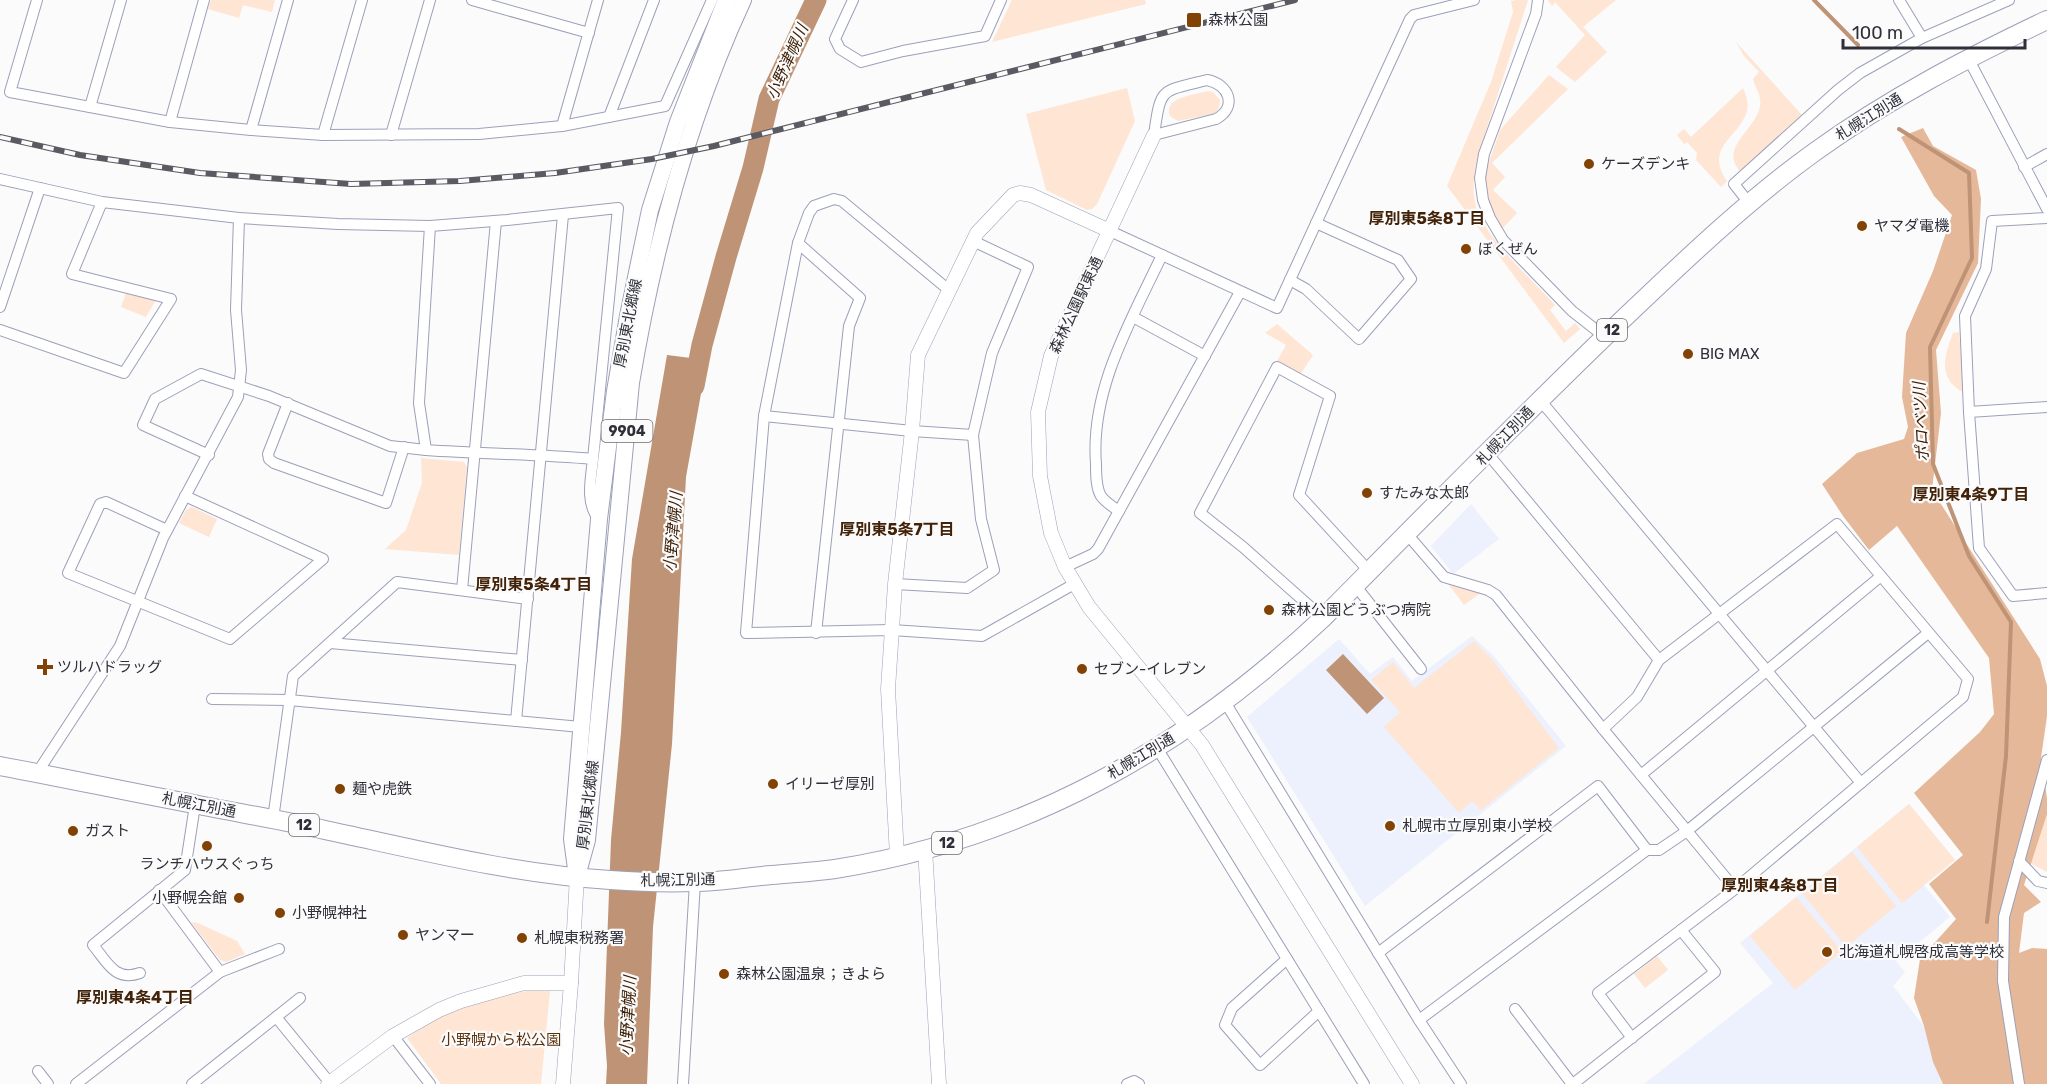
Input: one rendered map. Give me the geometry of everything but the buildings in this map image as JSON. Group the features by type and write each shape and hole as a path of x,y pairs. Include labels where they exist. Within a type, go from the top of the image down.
{"highway":[{"name":"札幌江別通","path":"0,766 273,819 499,867 609,880 688,882 831,870 925,849 982,831 1052,804 1101,780 1157,748 1225,702 1290,649 1323,618 1540,400 1711,236 1749,203 1860,120 1968,58 2047,20"}],"main road":[{"name":"厚別東北郷線","path":"577,876 572,838 600,519 615,391 650,210 678,122 726,0"},
{"name":"厚別東北郷線","path":"577,876 587,840 632,382 642,317 667,213 693,123 743,0"}],"street":[{"path":"37,0 10,92 170,122 323,135 479,134 562,126 665,106 712,0"},
{"path":"90,107 121,0"},
{"path":"170,122 204,0"},
{"path":"251,130 288,0"},
{"path":"323,135 362,0"},
{"path":"392,135 430,0"},
{"path":"472,0 589,33"},
{"path":"562,126 598,0"},
{"path":"609,117 654,0"},
{"path":"853,0 835,39 840,49 861,62 903,51 985,36 1001,0"},
{"path":"897,856 888,689 918,355 976,233 1013,195 1020,193 1031,195 1277,308 1410,19 1414,15 1474,0"},
{"path":"1538,0 1536,14 1484,154 1480,178 1483,200 1503,240 1572,311 1605,337"},
{"path":"1899,0 1922,38"},
{"path":"1749,203 1734,184 1838,90 1860,73 1922,38 2009,0"},
{"path":"1968,58 2047,209"},
{"path":"1207,80 1219,84 1224,89 1229,101 1228,110 1223,115 1216,119 1154,135 1158,105 1165,93 1207,80"},
{"name":"森林公園駅東通","path":"1154,135 1051,356 1038,412 1040,476 1052,533 1065,567 1089,607 1208,753 1412,1084"},
{"path":"2024,167 2047,154"},
{"path":"0,179 102,202 239,218 338,224 430,226 618,208 590,503 594,513 600,519"},
{"path":"0,307 40,188"},
{"path":"950,291 842,201 834,199 814,206 809,213 798,243 764,416 746,633 892,630 982,636 1076,583"},
{"path":"0,330 124,373 171,299 72,274 102,202"},
{"path":"516,721 563,215"},
{"path":"37,773 120,646 167,530 235,406 241,387 236,310 239,218"},
{"path":"2047,218 1992,221 1986,269 1965,316 1979,548 2013,596 2047,593"},
{"path":"462,590 496,221"},
{"path":"1290,280 1306,289 1359,339 1411,279 1398,260 1316,223"},
{"path":"426,450 419,403 430,226"},
{"path":"896,584 967,588 994,570 981,519 973,435 992,353 1028,267 973,241"},
{"path":"798,243 860,298 849,326 816,633"},
{"path":"1119,511 1104,500 1100,493 1095,456 1096,429 1105,383 1162,255"},
{"path":"1065,567 1096,552 1240,292"},
{"path":"1133,318 1205,356"},
{"path":"1323,618 1243,547 1200,513 1277,367 1330,396 1299,495 1369,571"},
{"path":"208,454 143,425 155,399 201,374 288,403 390,446 475,454 542,455 593,459"},
{"path":"1540,400 1861,783"},
{"path":"288,403 268,454 269,459 274,463 386,503 404,447"},
{"path":"1969,412 2047,407"},
{"path":"764,416 973,435"},
{"path":"1488,454 1659,660"},
{"path":"167,530 106,502 100,504 68,573 230,639 323,559 185,496"},
{"path":"1603,729 1636,697 1659,660 1837,524 1968,679 1963,697 1735,889 1598,993 1632,1038"},
{"path":"1407,534 1444,577 1488,590 1496,595 1735,889"},
{"path":"1641,775 1881,576"},
{"path":"273,819 293,675 397,582 528,599"},
{"path":"1355,585 1421,669"},
{"path":"1419,1020 1647,850 1659,850 1688,831 1928,633"},
{"path":"330,643 522,660"},
{"path":"212,699 289,700 581,727"},
{"path":"1225,702 1419,1020 1461,1084"},
{"path":"1157,748 1364,1084"},
{"path":"2019,1084 2003,981 2004,917 2047,760"},
{"path":"1378,953 1598,786 1647,850"},
{"path":"140,973 131,976 114,971 93,945 185,870 195,805"},
{"path":"925,849 939,1084"},
{"path":"2019,861 2038,881 2047,883"},
{"path":"563,1084 577,876"},
{"path":"686,1083 688,882"},
{"path":"159,890 220,972"},
{"path":"1515,1009 1572,1084 1715,972 1681,930"},
{"path":"76,1084 220,972 279,949"},
{"path":"1287,959 1232,1008 1225,1025 1260,1065 1319,1011"},
{"path":"276,1017 329,1083 393,1036 439,1010 524,983 571,983"},
{"path":"192,1084 300,998"},
{"path":"393,1036 424,1082"},
{"path":"38,1071 48,1084"},
{"path":"1127,1084 1134,1082 1139,1084"}],"shaded area":[{"path":"1923,128 1933,146 1976,170 1981,199 1978,263 1936,350 1941,413 1932,490 2040,659 2047,686 2047,716 2041,758 2047,814 2024,885 2041,902 2024,913 2019,953 2032,948 2047,949 2047,1084 1943,1084 1933,1062 1914,998 1920,959 1956,919 1929,884 1963,855 1914,793 1980,732 1994,714 1989,658 1897,526 1869,550 1822,484 1857,453 1904,439 1908,427 1902,397 1906,333 1933,271 1952,215 1934,196 1901,137"},
{"path":"1471,504 1499,539 1453,574 1431,546"},
{"name":"札幌市立厚別東小学校","path":"1472,636 1493,655 1566,746 1365,906 1247,717 1339,639 1370,674 1393,657 1412,681"},
{"name":"北海道札幌啓成高等学校","path":"1909,804 1955,860 1924,885 1950,917 1896,961 1905,972 1893,986 1968,1084 1644,1084 1773,983 1740,943"}],"green space":[{"path":"211,0 275,0 272,12 243,5 239,18 208,9"},
{"path":"1012,0 1145,0 1146,4 992,42"},
{"path":"1528,0 1477,159 1474,193 1479,214 1493,238 1555,305 1550,310 1566,331 1575,323 1580,329 1564,343 1447,186 1491,82 1513,12 1511,1"},
{"path":"1548,0 1616,0 1583,27 1607,52 1575,82 1556,67 1585,35 1555,2 1552,6"},
{"path":"1736,42 1803,116 1741,172 1733,155 1760,106 1753,79 1759,72 1744,56"},
{"path":"1549,75 1568,89 1492,163 1505,177 1493,190 1517,213 1502,229 1485,192 1485,175 1500,130"},
{"path":"1127,88 1135,121 1097,204 1087,210 1046,190 1026,114"},
{"path":"1743,88 1747,111 1721,151 1719,159 1721,169 1727,181 1721,187 1696,160 1697,153 1687,142 1684,144 1677,135 1684,129 1691,137"},
{"path":"1208,91 1213,92 1220,100 1219,108 1213,114 1178,121 1170,116 1169,110 1175,101"},
{"path":"127,290 157,298 146,317 121,307"},
{"path":"1277,324 1313,355 1300,375 1277,361 1286,345 1265,333"},
{"path":"1959,332 1964,393 1950,381 1945,366 1947,350 1953,333"},
{"path":"421,458 464,462 467,467 459,555 385,549 406,530 422,483"},
{"path":"192,507 217,519 209,537 179,523 186,510"},
{"path":"1449,585 1482,592 1464,605"},
{"path":"1474,641 1491,658 1559,748 1481,810 1472,801 1459,813 1384,727 1400,712 1371,680 1393,662 1414,688"},
{"path":"2047,802 2047,872 2026,861"},
{"path":"1909,804 1955,860 1902,903 1857,847"},
{"path":"1852,852 1896,906 1846,947 1802,893"},
{"path":"1796,897 1842,951 1795,990 1750,936"},
{"path":"191,922 237,941 245,954 226,962 220,960"},
{"path":"1657,956 1668,970 1645,988 1634,974"},
{"name":"小野幌から松公園","path":"527,991 550,991 541,1084 441,1084 407,1038 444,1013 483,999"}],"water":[{"path":"667,355 707,360 686,477 672,744 653,927 647,1084 606,1084 604,1024 611,840 621,732 632,559"},
{"path":"1343,654 1384,698 1367,714 1326,670"}],"waterway":[{"name":"小野津幌川","path":"694,386 702,345 753,168 769,99 816,0"},
{"name":"ポロベツ川","path":"1814,0 1858,45"},
{"name":"ポロベツ川","path":"1899,129 1969,173 1972,258 1930,347 1933,464 1969,556 2011,622 2006,756 1987,922"}],"railway":[{"path":"0,137 80,155 200,173 351,184 460,181 555,173 652,159 714,146 1295,0"}],"place":[{"name":"森林公園","path":"1194,20"},
{"name":"ケーズデンキ","path":"1589,164"},
{"name":"ヤマダ電機","path":"1862,226"},
{"name":"ぼくぜん","path":"1466,249"},
{"name":"BIG MAX","path":"1688,354"},
{"name":"すたみな太郎","path":"1367,493"},
{"name":"森林公園どうぶつ病院","path":"1269,610"},
{"name":"ツルハドラッグ","path":"45,667"},
{"name":"セブン-イレブン","path":"1082,669"},
{"name":"イリーゼ厚別","path":"773,784"},
{"name":"麺や虎鉄","path":"340,789"},
{"name":"札幌市立厚別東小学校","path":"1390,826"},
{"name":"ガスト","path":"73,831"},
{"name":"ランチハウスぐっち","path":"207,846"},
{"name":"小野幌会館","path":"239,898"},
{"name":"小野幌神社","path":"280,913"},
{"name":"ヤンマー","path":"403,935"},
{"name":"札幌東税務署","path":"522,938"},
{"name":"北海道札幌啓成高等学校","path":"1827,952"},
{"name":"森林公園温泉；きよら","path":"724,974"}],"district":[{"name":"厚別東5条8丁目","path":"1427,218"},
{"name":"厚別東4条9丁目","path":"1971,494"},
{"name":"厚別東5条7丁目","path":"897,529"},
{"name":"厚別東5条4丁目","path":"534,584"},
{"name":"厚別東4条8丁目","path":"1780,885"},
{"name":"厚別東4条4丁目","path":"135,997"}]}
